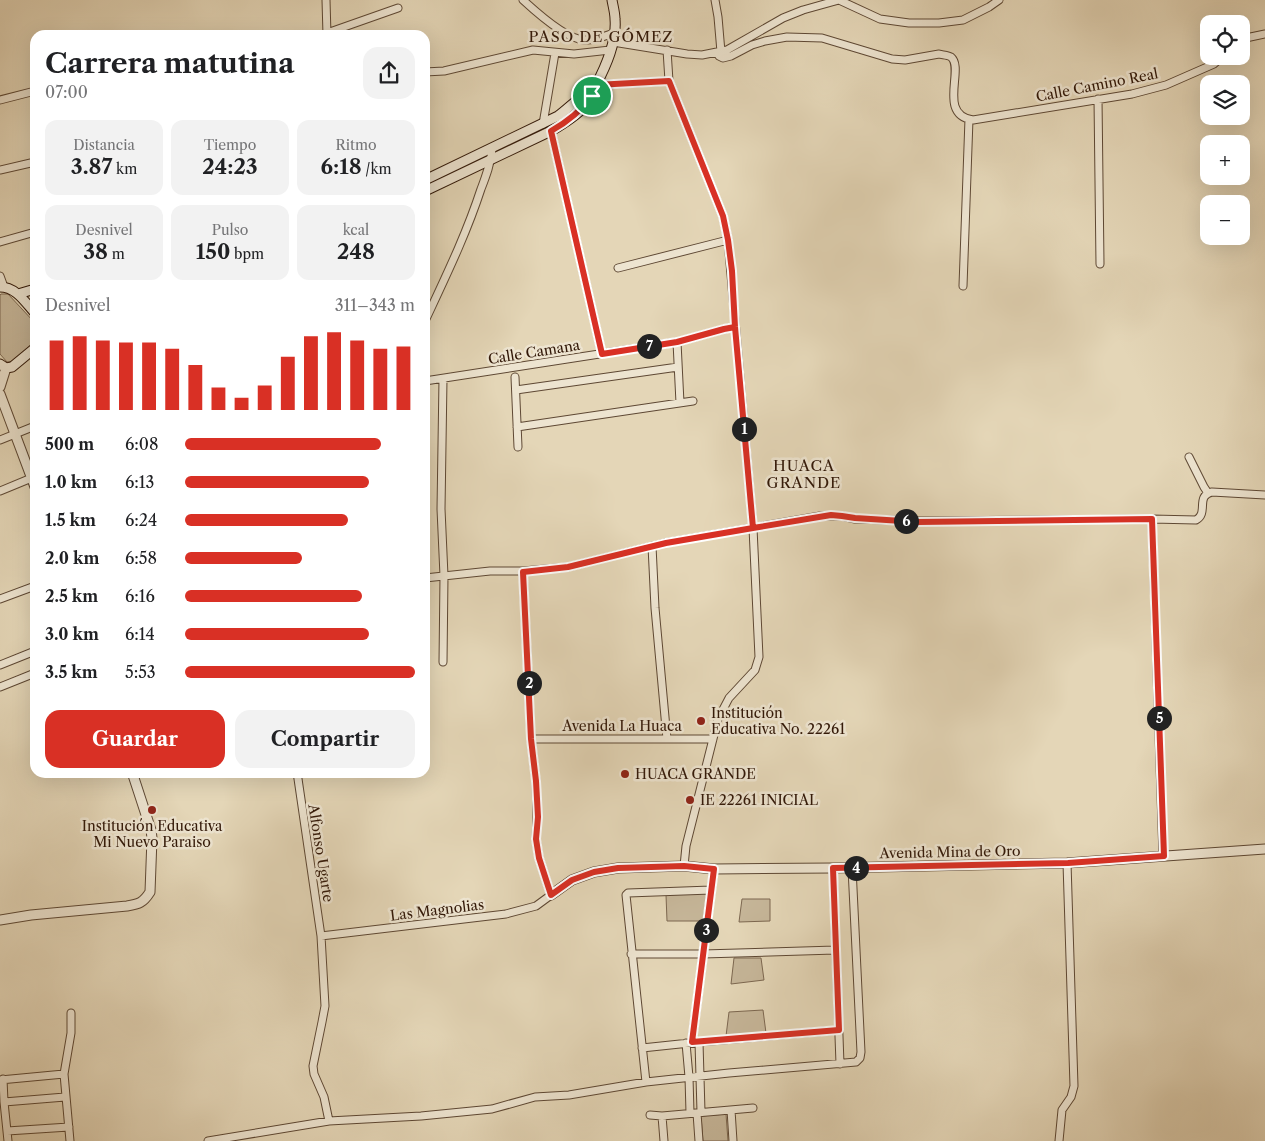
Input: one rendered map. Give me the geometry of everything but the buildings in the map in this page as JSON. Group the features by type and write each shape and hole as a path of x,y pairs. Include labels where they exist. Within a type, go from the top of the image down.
{"street":[{"path":"326,0 327,30"},
{"path":"523,0 561,31 580,40 612,42 702,55 727,50 783,18 839,0 880,19 910,24 963,20 990,7 999,0"},
{"path":"430,189 551,131 585,106 592,96 612,42 616,19 612,0"},
{"path":"715,0 718,17 719,56 723,58 765,40 787,37 822,38 905,60 939,54 950,57 954,61 955,106 959,113 969,119 963,286"},
{"path":"338,30 398,8"},
{"path":"1250,37 1265,34"},
{"path":"430,72 444,71 533,50 574,54 612,42"},
{"path":"667,50 669,81 723,216 728,240 753,528 759,657 754,670 729,698 718,719 686,846 684,866"},
{"path":"543,124 555,53"},
{"name":"Calle Camino Real","path":"969,119 974,120 1132,94 1166,85 1212,65"},
{"path":"430,178 558,116 595,87 669,81"},
{"path":"0,100 30,92"},
{"path":"1098,99 1100,264"},
{"path":"551,131 602,354"},
{"path":"430,310 476,205 491,159 492,149"},
{"path":"0,170 30,163"},
{"path":"0,242 30,233"},
{"path":"618,268 728,240"},
{"path":"0,276 2,287 12,289 30,307"},
{"path":"18,294 30,290"},
{"name":"Calle Camana","path":"430,381 677,342 735,327"},
{"path":"677,342 680,403"},
{"path":"0,386 3,366 12,368 30,352"},
{"path":"516,390 678,368"},
{"path":"515,377 518,447"},
{"path":"443,379 441,509 444,576 443,662"},
{"path":"0,394 30,471"},
{"path":"517,427 693,401"},
{"path":"0,440 30,428"},
{"path":"1190,457 1207,493"},
{"path":"0,491 30,482"},
{"path":"430,577 490,571 523,572 568,567 652,546 712,534 831,515 918,522 1193,520 1198,519 1202,515 1203,501 1207,493"},
{"path":"1207,493 1265,495"},
{"path":"1152,519 1164,856"},
{"path":"652,546 655,608 667,739"},
{"path":"523,572 531,739 538,817 536,839 539,858 551,895"},
{"path":"0,599 30,588"},
{"path":"0,665 30,653"},
{"path":"0,687 30,674"},
{"name":"Avenida La Huaca","path":"531,739 713,739"},
{"path":"0,920 127,906 138,904 145,900 150,892 152,838 134,778"},
{"name":"Alfonso Ugarte","path":"298,778 321,936 324,1006 313,1066 314,1074 324,1097 329,1121"},
{"name":"Avenida Mina de Oro","path":"551,895 572,880 594,872 618,868 684,866 714,869 852,868 1068,863 1265,849"},
{"path":"1059,1141 1062,1110 1071,1096 1074,1086 1068,863"},
{"path":"833,868 840,1064"},
{"path":"208,1141 329,1121 421,1116 492,1109 535,1097 569,1095 646,1082 856,1062 861,1055 852,868"},
{"path":"699,1141 690,1077 692,1042 714,869"},
{"path":"646,1082 626,895 628,893 711,890"},
{"name":"Las Magnolias","path":"321,936 506,914 536,906 551,895"},
{"path":"632,954 835,950"},
{"path":"70,1141 64,1074 71,1033 71,1013"},
{"path":"642,1048 839,1030"},
{"path":"692,1042 700,1076 696,1113"},
{"path":"8,1141 2,1079 64,1074"},
{"path":"4,1102 65,1097"},
{"path":"650,1116 753,1108"},
{"path":"731,1110 733,1141"},
{"path":"662,1116 664,1141"},
{"path":"7,1131 68,1127"}],"shaded area":[{"path":"8,294 30,318 30,347 14,361 7,362 0,354 0,295"},
{"path":"707,893 703,921 667,921 666,895"},
{"path":"742,899 770,899 770,921 739,922"},
{"path":"734,958 761,958 764,980 731,984"},
{"path":"763,1010 766,1033 726,1036 729,1012"},
{"path":"726,1114 728,1141 703,1141 701,1116"}],"place":[{"name":"Institución Educativa No. 22261","path":"701,721"},
{"name":"HUACA GRANDE","path":"625,774"},
{"name":"IE 22261 INICIAL","path":"690,800"},
{"name":"Institución Educativa Mi Nuevo Paraiso","path":"152,810"}],"district":[{"name":"PASO DE GÓMEZ","path":"601,36"},
{"name":"HUACA GRANDE","path":"804,474"}],"route":[{"path":"592,96 575,115 551,131 602,354 677,342 735,327 747,461 753,528 831,515 918,522 1152,519 1164,856 1068,863 833,868 839,1030 692,1042 714,869 684,866 618,868 594,872 572,880 551,895 539,858 536,839 538,817 531,739 523,572 568,567 666,543 753,528 735,327 732,271 723,216 669,81 596,85 592,96"}]}
